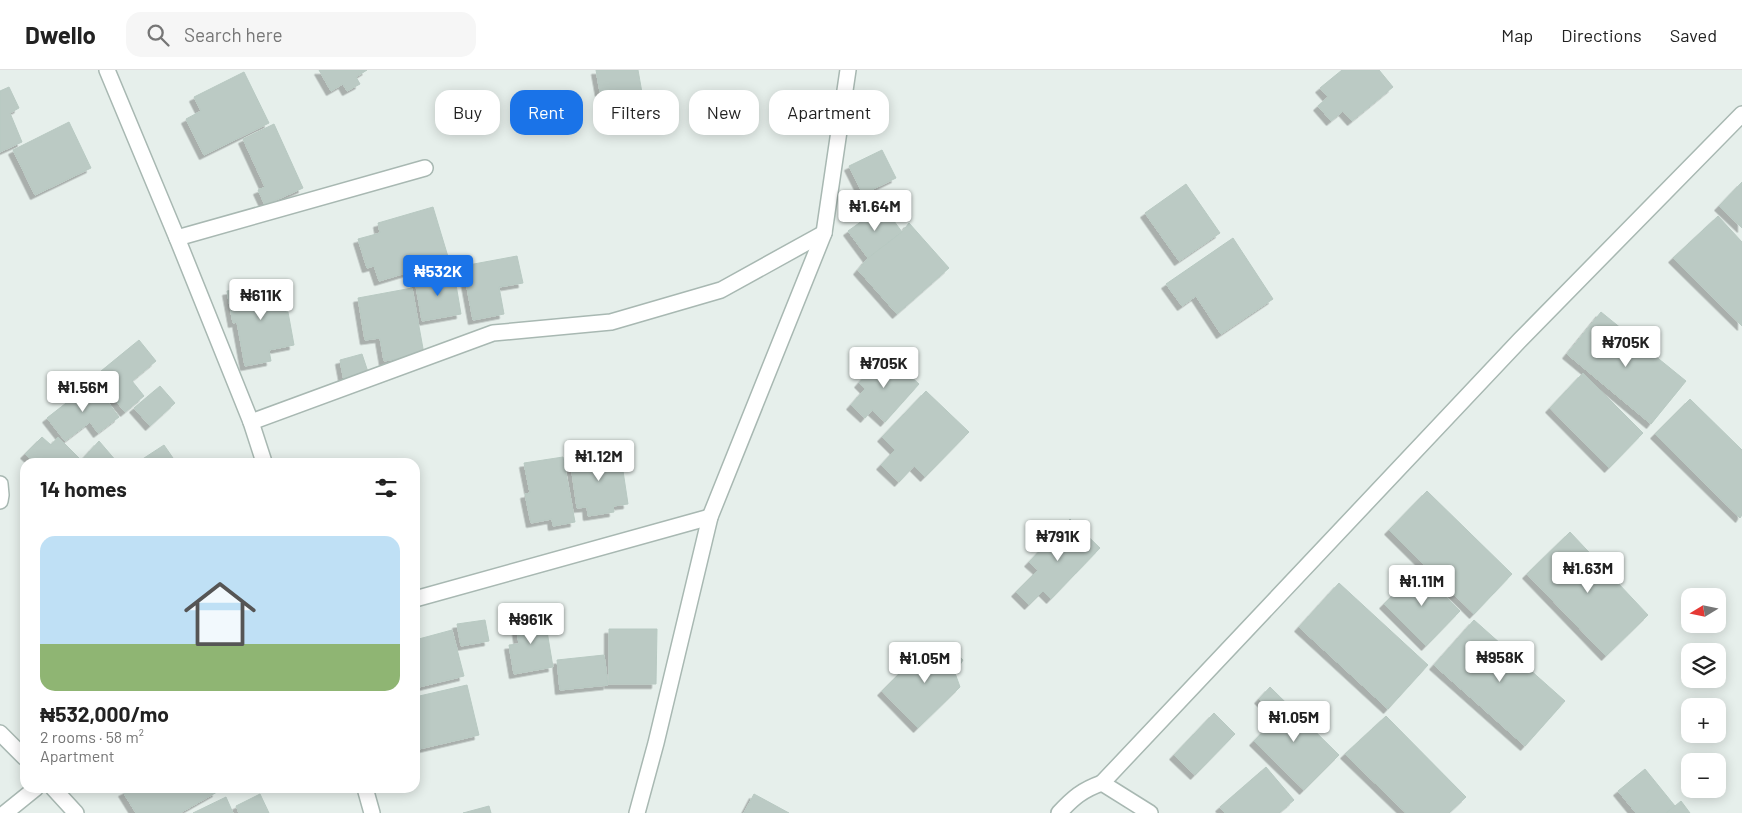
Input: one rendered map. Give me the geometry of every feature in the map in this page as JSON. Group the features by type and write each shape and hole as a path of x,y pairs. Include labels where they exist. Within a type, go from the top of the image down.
{"street":[{"path":"107,70 251,422 263,458"},
{"path":"637,813 656,744 710,517 824,233 848,70"},
{"path":"1059,813 1073,798 1087,788 1102,782 1520,340 1742,114"},
{"path":"177,238 425,168"},
{"path":"251,422 493,333 611,322 721,290 824,233"},
{"path":"0,484 0,501"},
{"path":"420,598 710,517"},
{"path":"0,733 20,753"},
{"path":"1102,782 1150,813"},
{"path":"5,813 30,793"},
{"path":"58,793 76,813"},
{"path":"366,793 372,813"}],"building":[{"path":"319,70 367,70 356,77 360,84 347,91 343,84 331,91"},
{"path":"596,70 638,70 642,90 600,90"},
{"path":"1342,70 1379,70 1393,87 1352,121 1343,111 1331,121 1318,106 1328,97 1320,88"},
{"path":"244,72 269,123 204,155 186,119 201,111 194,97"},
{"path":"9,87 19,108 10,113 22,142 0,152 0,91"},
{"path":"69,122 91,168 35,195 13,150"},
{"path":"274,124 303,188 265,205 258,190 265,187 243,139"},
{"path":"882,150 896,178 863,194 849,166"},
{"path":"1742,182 1742,228 1719,206"},
{"path":"1186,184 1220,233 1179,261 1145,213"},
{"path":"883,206 902,232 868,258 848,231"},
{"path":"433,207 449,260 379,281 374,266 367,268 358,239 380,233 378,223"},
{"path":"1718,216 1742,242 1742,326 1673,258"},
{"path":"909,223 949,268 897,314 858,270 868,258 902,232"},
{"path":"1233,238 1273,299 1221,334 1196,296 1182,306 1166,284"},
{"path":"517,256 523,283 499,287 504,314 473,320 463,266"},
{"path":"454,273 461,314 422,321 415,280"},
{"path":"280,282 294,345 269,350 271,361 245,366 237,322 233,323 227,291"},
{"path":"412,288 424,354 384,361 380,338 365,340 358,298"},
{"path":"1601,312 1686,381 1651,424 1567,354"},
{"path":"139,340 156,361 132,381 144,396 125,412 95,376"},
{"path":"885,353 919,384 885,422 872,410 865,418 851,405 865,389 859,383"},
{"path":"362,354 369,375 344,381 340,360"},
{"path":"1583,373 1643,433 1609,468 1550,408"},
{"path":"93,382 119,417 98,433 90,422 65,441 47,418"},
{"path":"160,386 175,403 150,426 134,408"},
{"path":"926,391 969,432 925,477 914,466 899,482 881,465 895,450 882,437"},
{"path":"1690,399 1742,450 1742,515 1740,518 1655,434"},
{"path":"42,437 51,445 58,437 79,458 30,458 25,454"},
{"path":"99,441 114,458 84,458"},
{"path":"164,445 173,458 144,458"},
{"path":"620,451 628,504 613,506 614,512 588,516 587,507 577,508 570,458"},
{"path":"563,457 575,522 553,526 552,519 531,523 525,494 530,493 524,463"},
{"path":"1427,491 1512,574 1474,614 1389,530"},
{"path":"1070,519 1100,548 1051,599 1043,591 1029,605 1016,592 1038,570 1029,562"},
{"path":"1570,532 1648,615 1606,656 1527,574"},
{"path":"1419,569 1460,611 1426,646 1384,604"},
{"path":"1339,583 1428,665 1388,709 1299,627"},
{"path":"544,613 553,667 514,674 509,645 519,644 515,617"},
{"path":"485,620 489,641 461,646 457,624"},
{"path":"1474,620 1565,701 1525,746 1434,665"},
{"path":"609,629 657,629 656,684 609,684"},
{"path":"452,630 464,676 420,687 420,639"},
{"path":"928,645 940,657 950,647 963,660 955,673 960,687 918,728 882,691"},
{"path":"604,655 608,685 560,690 557,660"},
{"path":"467,685 479,735 420,749 420,696"},
{"path":"1270,687 1339,755 1304,790 1254,741 1277,717 1259,699"},
{"path":"1214,713 1235,734 1195,775 1174,755"},
{"path":"1386,716 1466,797 1449,813 1406,813 1345,754"},
{"path":"1266,767 1294,800 1279,813 1225,813 1220,807"},
{"path":"1645,769 1675,806 1666,813 1636,813 1618,791"},
{"path":"124,793 215,793 180,813 136,813"},
{"path":"260,794 269,813 239,813 236,806"},
{"path":"754,794 789,813 744,813"},
{"path":"226,797 233,813 193,813"},
{"path":"1681,801 1690,813 1666,813 1675,806"},
{"path":"489,806 491,813 463,813"}]}
